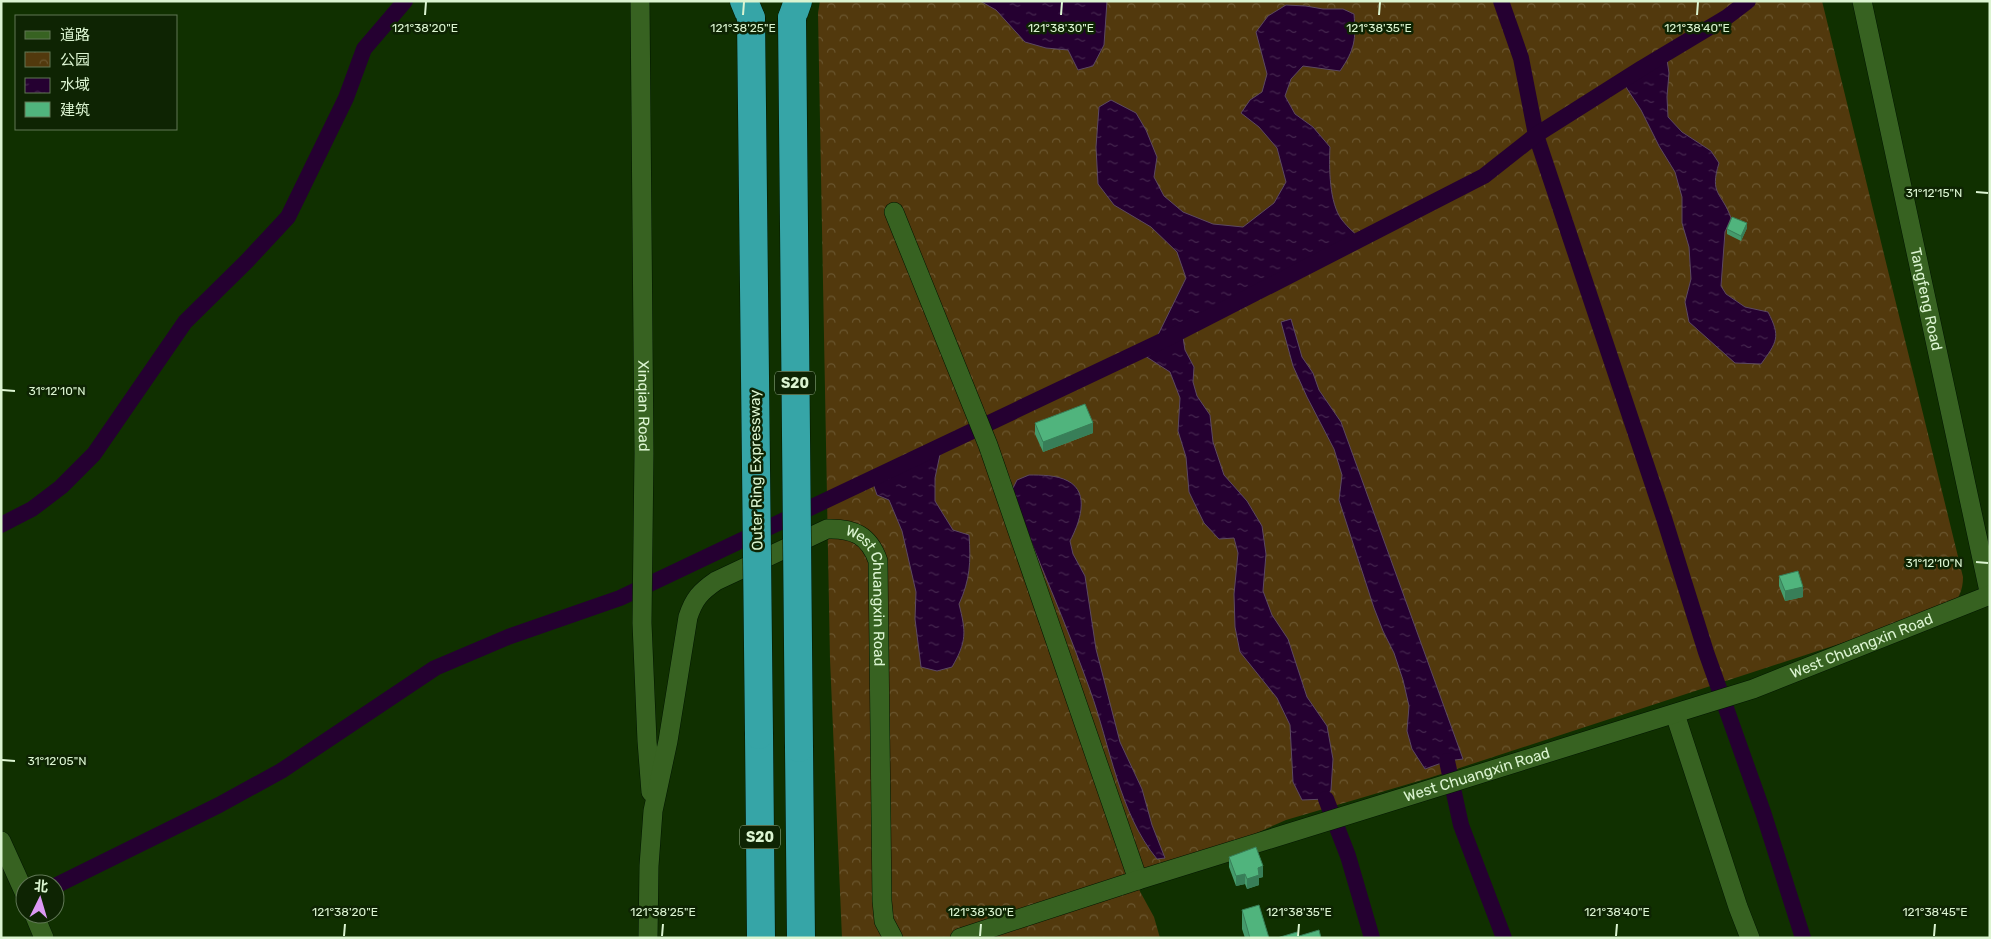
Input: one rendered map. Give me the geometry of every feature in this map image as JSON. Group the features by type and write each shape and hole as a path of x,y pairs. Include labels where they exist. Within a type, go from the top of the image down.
{"highway":[{"name":"Outer Ring Expressway","path":"749,7 760,938"},
{"name":"S20","path":"794,7 800,938"}],"street":[{"name":"Xinqian Road","path":"640,1 644,453 642,623 647,741 653,811"},
{"name":"Tangfeng Road","path":"1862,1 1990,595"},
{"path":"894,212 988,445 1138,880"},
{"name":"West Chuangxin Road","path":"648,938 649,866 653,811 668,741 688,617 694,602 704,590 716,582 827,529 841,528 865,538 874,549 878,561 882,901 884,921 893,938"},
{"name":"West Chuangxin Road","path":"960,938 1138,880 1702,706 1753,689 1990,595"},
{"path":"1675,714 1750,938"},
{"path":"1,841 16,874"},
{"path":"38,924 44,938"}],"green space":[{"path":"820,1 1822,1 1963,577 1959,596 1940,609 1897,625 1429,778 1286,820 1137,886 1154,917 1160,938 842,938 830,659 818,13"}],"water":[{"path":"980,1 1107,1 1104,45 1093,66 1078,70 1068,50 1046,48 1025,42 996,10"},
{"path":"1286,5 1343,9 1354,14 1355,31 1352,50 1340,71 1303,66 1291,79 1285,96 1295,114 1313,127 1330,147 1330,174 1334,204 1342,220 1362,240 1182,331 1185,350 1194,367 1193,382 1197,396 1210,415 1213,442 1224,475 1247,501 1262,526 1266,554 1263,591 1272,615 1288,639 1307,697 1327,726 1333,759 1331,790 1326,799 1302,800 1293,782 1290,725 1277,698 1240,652 1235,627 1234,594 1238,553 1234,538 1219,539 1204,523 1189,492 1186,457 1178,431 1180,398 1170,372 1139,352 1153,345 1186,278 1177,252 1151,227 1114,205 1098,184 1096,147 1099,107 1111,100 1136,113 1146,130 1157,157 1154,177 1164,196 1183,212 1213,224 1243,227 1274,203 1286,182 1277,148 1259,127 1241,113 1250,100 1262,92 1267,74 1256,32 1268,16"},
{"path":"1666,53 1669,73 1668,117 1682,132 1711,151 1719,163 1715,181 1716,188 1731,218 1725,232 1721,286 1726,294 1745,307 1768,312 1775,328 1774,344 1761,364 1735,363 1689,322 1685,302 1691,279 1689,247 1682,223 1682,197 1675,172 1659,146 1641,110 1622,81"},
{"path":"1291,319 1302,357 1313,373 1319,390 1341,422 1463,759 1447,761 1425,769 1412,749 1407,731 1409,706 1403,680 1394,653 1374,608 1339,500 1342,475 1334,449 1293,366 1281,322"},
{"path":"942,445 935,478 935,501 953,530 969,535 970,554 968,579 959,604 964,629 963,643 952,667 937,671 921,667 915,619 916,592 902,531 889,500 877,495 871,478"},
{"path":"1029,475 1064,479 1075,486 1079,493 1081,509 1077,526 1070,541 1073,554 1085,576 1096,649 1120,742 1142,789 1152,825 1165,858 1157,859 1144,841 1124,800 1081,665 1011,492 1017,480"}],"building":[{"path":"1732,217 1747,223 1741,236 1727,229"},
{"path":"1085,404 1093,423 1043,442 1035,423"},
{"path":"1798,571 1803,587 1785,591 1779,576"},
{"path":"1256,847 1263,866 1258,868 1259,875 1247,879 1245,874 1236,876 1229,857"},
{"path":"1259,905 1269,938 1250,938 1242,910"},
{"path":"1319,930 1321,938 1277,938 1297,932 1299,936"}],"waterway":[{"path":"1,525 32,509 61,487 94,454 185,322 247,261 288,217 346,98 364,49 405,1"},
{"path":"1501,1 1521,58 1536,135 1664,518 1706,652 1763,812 1803,938"},
{"path":"65,881 219,805 281,771 435,668 508,637 620,598 1162,341 1484,176 1536,135 1727,17 1748,1"},
{"path":"1447,761 1461,825 1504,938"},
{"path":"1326,799 1348,856 1372,938"}]}
